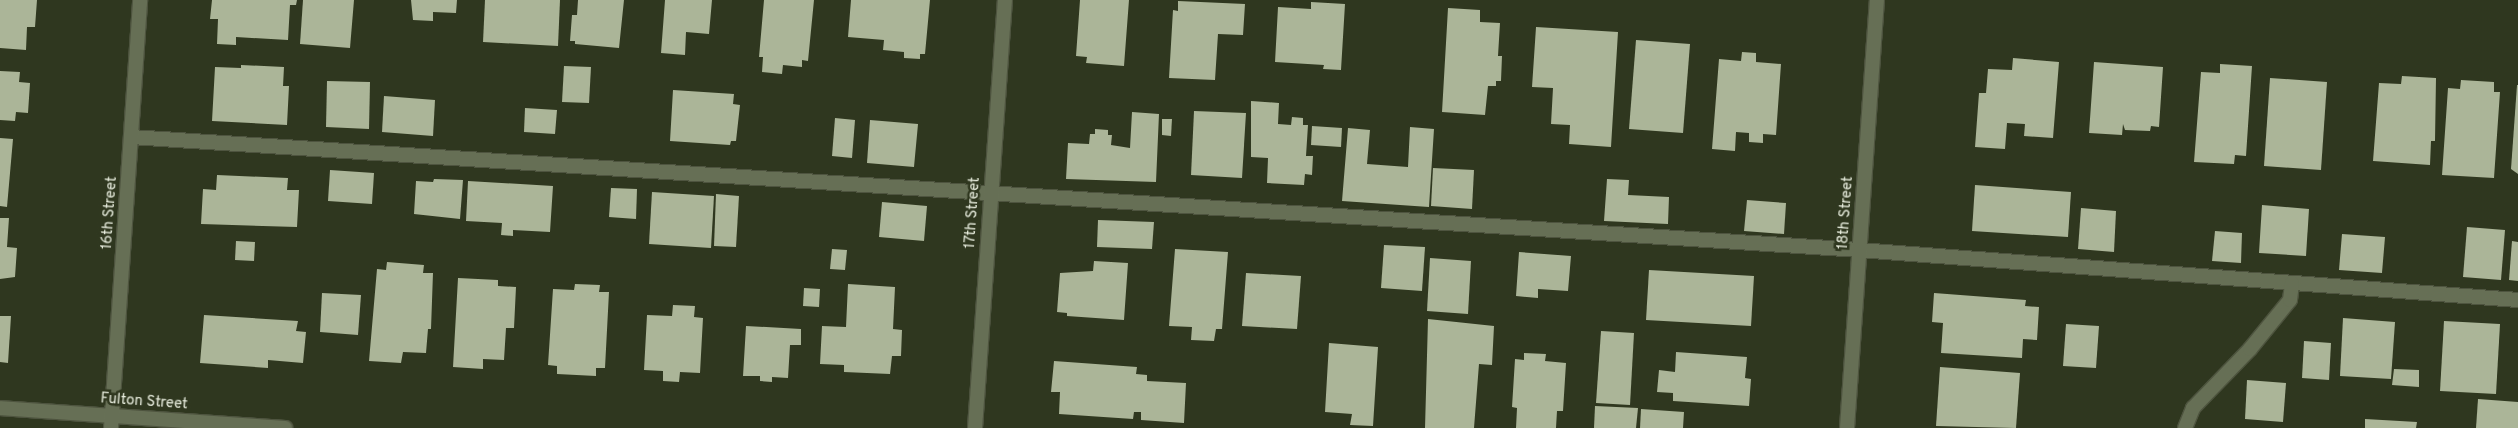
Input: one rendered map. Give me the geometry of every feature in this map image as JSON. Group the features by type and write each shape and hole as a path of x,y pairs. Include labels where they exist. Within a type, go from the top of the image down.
{"street":[{"name":"16th Street","path":"111,422 140,0"},
{"name":"17th Street","path":"975,428 1005,0"},
{"name":"18th Street","path":"1847,428 1877,0"},
{"path":"131,137 1859,250 2518,300"},
{"path":"2185,428 2193,408 2250,349 2290,300 2292,283"},
{"name":"Fulton Street","path":"0,408 111,422 285,428"}],"building":[{"path":"0,0 37,0 35,27 27,27 26,50 0,48"},
{"path":"212,0 297,0 296,5 290,5 288,40 236,37 236,45 217,44 218,19 210,19"},
{"path":"303,0 354,0 350,48 300,44"},
{"path":"411,0 457,0 456,13 433,12 433,21 413,20"},
{"path":"485,0 560,0 558,46 483,42"},
{"path":"578,0 624,0 619,48 575,44 575,41 570,41 572,15 577,15"},
{"path":"665,0 712,0 709,34 686,32 685,55 661,53"},
{"path":"764,0 814,0 808,61 802,60 802,67 783,65 782,74 762,72 763,57 759,57"},
{"path":"851,0 930,0 925,54 920,54 920,59 904,58 904,52 883,50 884,40 848,37"},
{"path":"1080,0 1129,0 1124,66 1086,63 1087,57 1076,56"},
{"path":"1178,1 1245,4 1243,35 1218,34 1215,80 1169,78 1173,10 1178,11"},
{"path":"1311,2 1345,4 1341,70 1323,69 1324,65 1275,62 1278,7 1311,9"},
{"path":"1448,8 1480,10 1480,22 1500,23 1498,56 1502,56 1501,81 1496,81 1496,86 1488,86 1485,115 1442,112"},
{"path":"1536,27 1618,32 1611,147 1569,144 1570,125 1551,124 1553,88 1532,87"},
{"path":"1636,40 1690,44 1683,133 1629,129"},
{"path":"1742,52 1756,53 1756,62 1781,64 1776,135 1763,134 1763,143 1749,142 1749,133 1736,132 1735,151 1712,149 1719,59 1741,61"},
{"path":"2013,58 2059,62 2053,138 2024,136 2025,124 2007,123 2005,149 1975,147 1979,93 1986,93 1988,69 2012,70"},
{"path":"2094,62 2163,67 2159,127 2151,126 2150,131 2125,130 2123,124 2122,135 2089,133"},
{"path":"2220,64 2252,66 2246,156 2235,155 2234,164 2194,162 2201,72 2220,73"},
{"path":"241,65 284,67 283,86 289,86 287,125 212,121 215,67 241,68"},
{"path":"564,66 591,67 589,103 562,102"},
{"path":"0,71 20,72 19,82 30,83 28,113 16,112 15,121 0,120"},
{"path":"2402,76 2436,78 2435,141 2431,141 2430,165 2373,161 2379,83 2401,84"},
{"path":"2270,78 2327,82 2321,170 2264,166"},
{"path":"2461,80 2494,82 2494,92 2500,92 2494,178 2442,175 2448,88 2460,89"},
{"path":"327,81 370,82 369,129 326,127"},
{"path":"2518,85 2518,174 2511,169"},
{"path":"673,90 734,94 733,104 740,105 736,141 731,141 730,145 670,141"},
{"path":"384,96 435,100 433,136 382,132"},
{"path":"1251,101 1279,103 1278,124 1291,125 1292,117 1303,118 1303,125 1308,125 1306,156 1313,156 1312,175 1305,174 1304,185 1267,183 1268,158 1251,157"},
{"path":"525,108 557,110 555,134 524,132"},
{"path":"1194,111 1246,113 1242,178 1191,175"},
{"path":"1132,112 1159,114 1156,182 1066,179 1068,143 1089,144 1090,134 1095,134 1095,129 1108,130 1108,135 1112,135 1111,145 1130,148"},
{"path":"835,118 855,120 852,158 832,156"},
{"path":"1162,119 1172,119 1171,136 1162,135"},
{"path":"870,120 918,124 914,167 867,163"},
{"path":"1312,126 1342,128 1341,147 1311,145"},
{"path":"1410,127 1434,129 1429,207 1342,201 1348,128 1370,130 1367,164 1408,167"},
{"path":"0,138 13,139 7,207 0,206"},
{"path":"1433,168 1474,170 1472,209 1431,206"},
{"path":"330,170 374,173 372,204 328,201"},
{"path":"217,175 288,178 287,190 299,190 297,227 201,224 203,189 216,190"},
{"path":"434,179 463,180 460,219 414,214 416,181 433,182"},
{"path":"1607,179 1629,180 1628,195 1669,197 1668,224 1604,221"},
{"path":"468,181 553,186 550,232 513,230 513,236 501,235 502,223 466,221"},
{"path":"1975,185 2071,192 2068,237 1972,231"},
{"path":"611,188 637,189 636,219 609,217"},
{"path":"652,192 714,196 711,248 649,244"},
{"path":"716,194 739,196 736,247 714,246"},
{"path":"1747,200 1786,203 1784,234 1744,231"},
{"path":"882,202 927,206 924,241 879,237"},
{"path":"2262,205 2309,209 2306,256 2259,253"},
{"path":"2081,208 2116,211 2114,252 2078,249"},
{"path":"0,218 9,218 7,247 17,248 15,277 0,279"},
{"path":"1098,220 1154,222 1152,249 1097,247"},
{"path":"2467,227 2505,230 2501,280 2463,277"},
{"path":"2215,231 2242,233 2241,263 2212,261"},
{"path":"2342,234 2385,237 2382,273 2339,270"},
{"path":"236,241 255,242 254,261 235,260"},
{"path":"2512,241 2518,242 2518,281 2509,280"},
{"path":"1384,245 1425,247 1422,291 1381,288"},
{"path":"832,249 847,250 845,270 830,269"},
{"path":"1175,249 1228,252 1222,329 1216,329 1214,341 1191,340 1192,327 1169,326"},
{"path":"1519,252 1571,256 1568,291 1538,289 1538,298 1516,296"},
{"path":"1430,258 1471,261 1468,314 1427,311"},
{"path":"1094,261 1128,263 1124,320 1067,316 1067,313 1057,312 1060,273 1093,271"},
{"path":"387,262 424,265 423,273 433,273 431,329 428,329 426,353 403,352 401,363 369,361 377,269 386,270"},
{"path":"1649,270 1754,276 1751,326 1646,320"},
{"path":"1246,273 1301,276 1297,329 1242,326"},
{"path":"458,278 498,280 498,286 516,287 514,328 506,328 504,360 483,359 483,369 453,367"},
{"path":"575,284 600,285 599,292 609,292 605,368 596,368 596,376 557,374 557,366 548,365 553,289 574,290"},
{"path":"848,284 895,287 893,329 902,330 901,356 892,356 890,374 844,372 844,365 820,364 822,326 846,327"},
{"path":"804,288 820,289 819,307 803,306"},
{"path":"322,293 361,295 358,335 320,332"},
{"path":"1934,293 2026,300 2025,306 2039,307 2037,340 2023,339 2022,358 1941,353 1943,323 1932,322"},
{"path":"673,305 695,306 694,317 703,318 700,373 680,372 679,382 663,381 663,371 644,370 647,315 672,316"},
{"path":"204,315 298,321 296,331 306,332 303,363 268,360 268,368 200,363"},
{"path":"0,316 11,316 8,363 0,362"},
{"path":"2343,318 2395,322 2391,379 2340,376"},
{"path":"1428,319 1494,326 1492,365 1479,364 1474,428 1425,428"},
{"path":"2444,321 2500,324 2496,394 2440,391"},
{"path":"2066,324 2099,326 2096,368 2063,366"},
{"path":"746,326 801,329 801,345 790,345 788,378 772,377 772,382 760,381 760,376 743,376"},
{"path":"1601,331 1634,333 1630,405 1596,403"},
{"path":"2304,341 2331,343 2329,380 2302,378"},
{"path":"1329,343 1378,347 1373,426 1350,425 1352,414 1325,412"},
{"path":"1676,352 1747,357 1745,378 1751,379 1749,406 1673,401 1673,393 1657,392 1659,370 1675,372"},
{"path":"1524,353 1546,354 1545,361 1566,363 1563,411 1557,411 1556,428 1516,428 1517,408 1512,407 1515,359 1524,360"},
{"path":"1054,361 1137,367 1136,374 1147,375 1147,381 1186,383 1184,423 1141,420 1141,412 1134,412 1133,419 1059,414 1060,392 1051,392"},
{"path":"1940,367 2020,373 2016,428 1936,426"},
{"path":"2394,369 2419,370 2419,387 2392,385"},
{"path":"2247,380 2286,383 2283,422 2245,419"},
{"path":"2478,399 2518,402 2518,428 2476,428"},
{"path":"1595,406 1638,408 1636,428 1594,428"},
{"path":"1641,409 1684,412 1683,428 1640,428"},
{"path":"2365,419 2417,422 2416,428 2365,428"}]}
